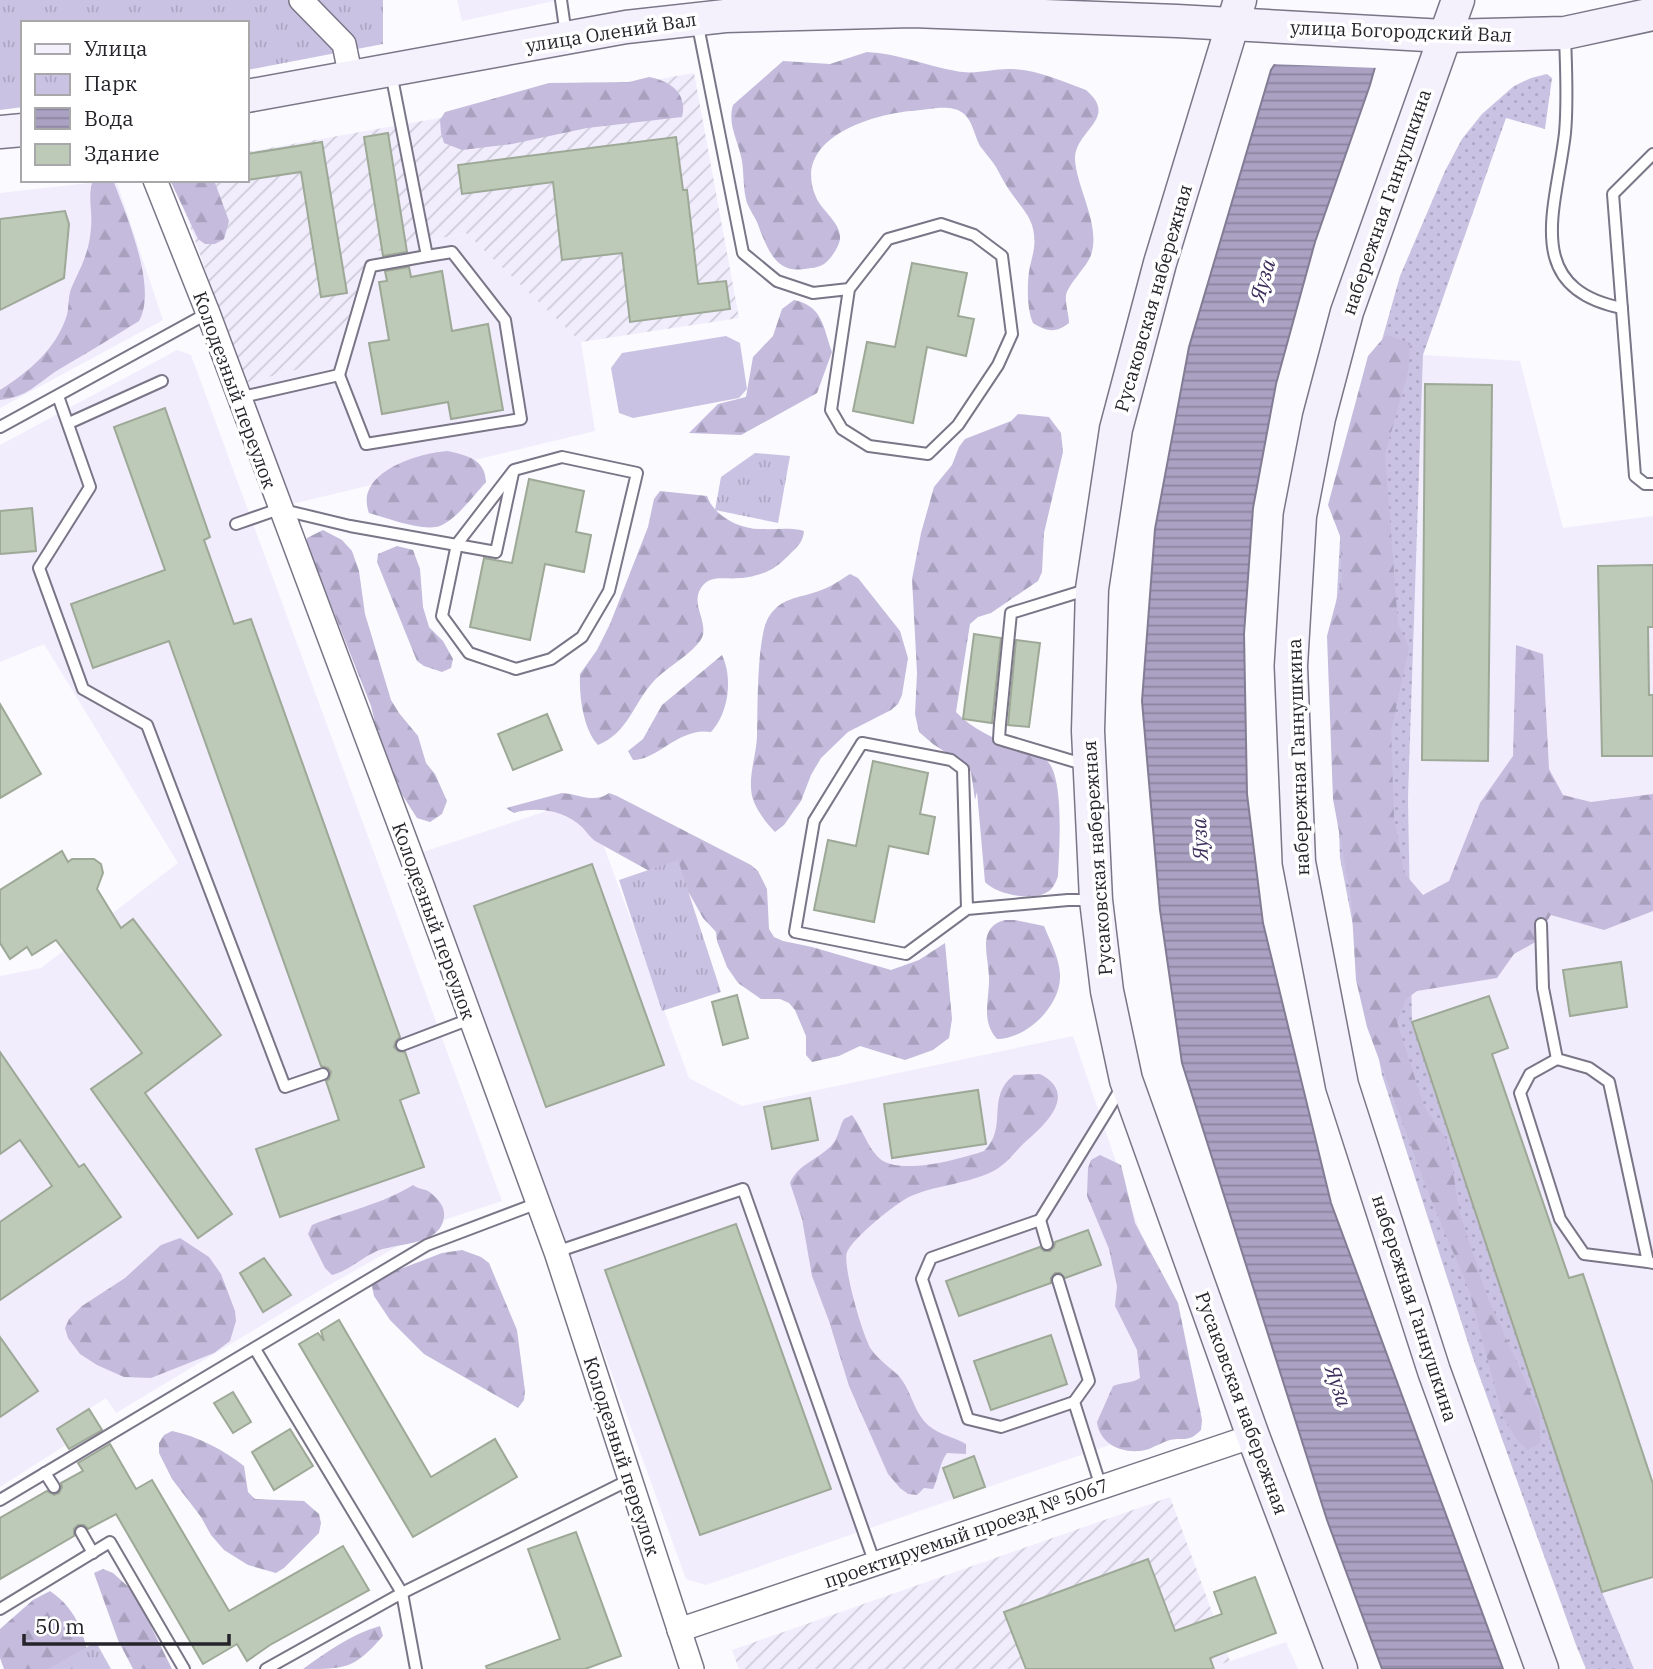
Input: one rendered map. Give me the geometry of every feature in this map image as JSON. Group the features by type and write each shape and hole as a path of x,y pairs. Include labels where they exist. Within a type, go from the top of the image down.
{"main road":[{"name":"набережная Ганнушкина","path":"1458,0 1347,313 1319,418 1300,516 1291,666 1299,862 1342,1085 1434,1371 1542,1669"},
{"name":"улица Олений Вал","path":"248,96 567,37 696,18 912,5 1059,12 1236,13"},
{"name":"улица Богородский Вал","path":"1236,13 1284,27 1444,36 1564,33 1653,15"},
{"name":"Русаковская набережная","path":"1236,13 1116,429 1092,589 1090,766 1096,900 1107,990 1126,1080 1253,1436 1341,1669"},
{"path":"0,132 21,130"}],"street":[{"path":"302,0 344,44 351,78"},
{"name":"Колодезный переулок","path":"156,182 208,313 556,1252 692,1669"},
{"name":"проектируемый проезд № 5067","path":"679,1629 1253,1436"}],"lane":[{"path":"561,0 567,37"},
{"path":"696,18 743,253 778,281 813,293 849,289 888,239 941,224 974,234 1002,256 1012,334 998,365 958,425 928,454 869,446 842,429 831,410 849,289"},
{"path":"1564,33 1565,130 1550,234 1554,259 1565,280 1579,293 1600,304 1622,308"},
{"path":"390,70 427,256"},
{"path":"1653,154 1612,194 1635,476 1645,484 1653,484"},
{"path":"452,252 505,320 521,419 366,444 339,375 371,266 427,256 452,252"},
{"path":"0,427 208,313"},
{"path":"238,398 339,375"},
{"path":"69,423 162,381"},
{"path":"58,396 90,487 39,568 83,689 147,725 285,1087 323,1074"},
{"path":"562,457 637,473 609,591 582,637 551,659 516,668 469,653 442,616 457,544 514,470 562,457"},
{"path":"236,524 279,509 350,526 496,552 514,470"},
{"path":"1090,766 999,739 1011,613 1092,589"},
{"path":"967,909 963,769 951,760 862,743 814,821 795,932 906,954 967,909 1096,900"},
{"path":"1541,924 1543,988 1557,1059"},
{"path":"402,1045 470,1019"},
{"path":"1557,1059 1589,1068 1609,1082 1651,1263 1584,1254 1560,1219 1520,1093 1530,1074 1557,1059"},
{"path":"1058,1280 1089,1381 1074,1402 1001,1427 968,1419 922,1279 931,1258 1040,1220 1126,1080"},
{"path":"556,1252 743,1189 874,1564"},
{"path":"0,1500 427,1245 538,1203"},
{"path":"1040,1220 1047,1244"},
{"path":"255,1349 402,1593 412,1668"},
{"path":"1074,1402 1101,1487"},
{"path":"45,1473 54,1487"},
{"path":"266,1669 402,1593 629,1480"},
{"path":"81,1532 93,1553"},
{"path":"0,1609 110,1542 184,1669"}],"shaded area":[{"path":"457,0 559,0 462,21"},
{"path":"694,73 739,318 581,342 466,233 368,253 342,338 296,370 245,383 175,182 248,182 248,152"},
{"path":"117,182 163,320 0,408 0,193"},
{"path":"467,233 581,342 595,431 288,505 245,383 296,370 342,338 368,253"},
{"path":"177,350 191,355 502,1201 444,1220 317,1292 116,1413 106,1398 87,1410 97,1425 0,1487 0,976 41,968 178,863 44,644 0,662 0,445"},
{"path":"1423,355 1520,361 1563,528 1653,516 1653,1669 1634,1669 1602,1592 1412,1022 1408,798"},
{"path":"586,798 689,1078 742,1106 1073,1036 1202,1413 706,1585 686,1579 423,852"},
{"path":"1170,1497 1230,1661 1208,1669 739,1669 732,1650"},
{"path":"1286,1642 1298,1669 1208,1669"}],"green space":[{"path":"0,0 383,0 383,44 248,70 248,21 21,21 21,107 0,110"},
{"path":"867,52 963,72 1009,69 1029,71 1086,90 1095,100 1097,117 1081,140 1075,160 1091,219 1093,243 1089,260 1067,292 1069,323 1051,330 1033,323 1028,291 1034,244 1031,223 980,146 969,120 963,113 952,108 911,111 874,118 838,134 824,146 814,160 811,177 816,197 839,232 840,238 834,253 822,265 794,269 785,267 773,256 747,203 742,161 731,120 733,105 783,61 830,64"},
{"path":"1547,74 1552,78 1545,129 1506,118 1423,355 1408,798 1412,1022 1602,1592 1634,1669 1586,1669 1576,1645 1473,1358 1382,1075 1340,858 1333,667 1341,521 1380,347 1400,276 1445,171 1462,139 1482,114 1514,86"},
{"path":"649,77 676,90 682,101 682,117 587,128 512,144 462,150 444,143 441,133 440,120 445,112 549,83 629,82"},
{"path":"92,182 114,182 143,271 144,307 139,321 25,393 0,400 0,390 41,358 62,327 67,315 69,295 88,245 91,222 90,192"},
{"path":"171,182 215,182 229,221 224,239 215,244 205,244 198,239"},
{"path":"794,300 804,303 816,312 824,326 832,352 817,393 741,435 689,433 718,404 746,397 753,357 773,336 782,309"},
{"path":"1386,335 1410,343 1408,372 1385,454 1398,624 1409,648 1391,731 1394,817 1404,873 1423,895 1449,881 1480,803 1513,756 1516,645 1543,654 1549,769 1563,795 1591,802 1653,794 1653,911 1604,930 1551,915 1539,940 1514,954 1497,978 1417,991 1406,999 1397,1022 1424,1106 1448,1142 1460,1214 1487,1296 1540,1414 1540,1443 1528,1450 1518,1441 1503,1417 1469,1290 1430,1197 1367,1027 1356,980 1351,897 1333,799 1327,636 1342,579 1340,536 1328,505 1368,356"},
{"path":"726,336 740,343 747,389 739,398 633,418 619,413 611,368 622,353"},
{"path":"1018,414 1049,417 1061,433 1063,452 1044,533 1042,572 1038,581 970,624 956,712 986,734 1043,758 1052,768 1060,815 1058,876 1049,891 1034,896 1016,896 985,882 977,792 975,800 971,772 919,732 915,714 917,673 912,579 934,487 952,465 965,439 1011,421"},
{"path":"448,451 479,463 486,482 449,521 436,527 420,527 369,513 367,499 379,476 405,461"},
{"path":"755,453 790,456 778,523 715,510 721,477"},
{"path":"660,491 707,496 715,510 744,527 804,531 796,548 770,570 746,577 713,579 701,588 698,605 703,635 700,641 653,682 623,726 598,745 585,721 580,674 597,650 610,624 648,527 654,499"},
{"path":"323,530 342,540 352,551 359,571 365,614 391,700 418,736 426,763 435,774 447,801 442,814 430,822 417,818 387,771 371,706 319,575 306,550 307,538"},
{"path":"397,546 413,550 420,569 423,607 429,627 443,641 453,659 451,668 442,672 417,661 377,562 378,554"},
{"path":"850,574 858,578 900,631 908,658 902,695 891,710 848,732 821,758 801,801 784,825 775,832 758,810 751,789 757,737 760,655 765,624 775,609 785,602 816,592"},
{"path":"722,655 727,674 727,695 722,715 711,732 689,734 651,755 633,760 628,751 643,739 662,705"},
{"path":"562,793 592,798 609,793 617,796 751,865 758,871 767,889 769,929 774,937 783,941 891,970 919,960 945,943 952,1019 949,1038 933,1050 905,1060 860,1046 839,1056 812,1062 806,1055 806,1036 795,1010 780,999 761,999 738,983 727,967 716,932 703,918 689,893 597,842 575,821 559,813 531,810 514,813 506,808"},
{"path":"678,860 721,992 662,1011 619,880"},
{"path":"1005,920 1044,926 1056,955 1060,974 1055,997 1040,1018 1020,1033 997,1039 987,1017 989,976 986,943 991,929"},
{"path":"1040,1074 1051,1082 1057,1091 1058,1100 1049,1119 1005,1163 977,1178 911,1196 866,1230 847,1252 854,1301 871,1349 902,1380 920,1416 928,1425 966,1444 966,1454 947,1453 933,1489 924,1488 917,1495 908,1494 888,1474 849,1386 812,1276 802,1219 790,1183 803,1166 832,1145 844,1119 852,1115 874,1153 887,1163 913,1166 984,1151 995,1132 998,1102 1005,1084 1014,1075"},
{"path":"1100,1155 1121,1165 1135,1223 1178,1303 1202,1420 1201,1430 1193,1437 1170,1440 1140,1451 1123,1450 1109,1443 1099,1430 1097,1422 1113,1386 1140,1378 1137,1350 1115,1306 1117,1286 1109,1249 1087,1196 1088,1168 1091,1160"},
{"path":"413,1185 430,1192 437,1199 444,1213 441,1227 426,1239 375,1252 332,1275 325,1268 308,1234 312,1225 377,1202"},
{"path":"180,1238 209,1257 221,1274 235,1311 236,1321 230,1341 214,1353 151,1378 124,1377 80,1354 68,1338 65,1328 69,1319 82,1306 125,1278 161,1245"},
{"path":"462,1250 489,1263 517,1330 525,1391 524,1400 518,1408 424,1354 390,1320 374,1296 372,1286 377,1278 442,1253"},
{"path":"172,1431 210,1444 244,1466 248,1492 255,1499 304,1501 319,1514 319,1533 276,1573 248,1565 224,1550 172,1479 159,1453 159,1443 164,1435"},
{"path":"103,1569 113,1573 134,1592 172,1669 133,1669 118,1640 94,1573"},
{"path":"50,1591 68,1607 79,1625 90,1669 4,1669 0,1658 0,1629 33,1600"},
{"path":"380,1626 383,1636 356,1661 340,1667 303,1669 349,1639"},
{"path":"96,1642 111,1669 48,1669"}],"water":[{"name":"Яуза","path":"1318,0 1394,0 1370,85 1315,242 1276,384 1253,508 1244,634 1247,794 1263,923 1331,1203 1503,1669 1382,1669 1327,1520 1182,1063 1160,910 1142,701 1155,529 1189,347 1271,70"}],"pier":[{"path":"1314,0 1397,0 1378,68 1271,64"}],"building":[{"path":"388,133 407,252 383,256 364,137"},
{"path":"676,137 683,190 687,190 698,284 726,281 730,309 630,322 622,253 562,260 553,182 462,194 458,165"},
{"path":"322,142 347,293 321,297 301,172 248,180 248,154"},
{"path":"65,211 69,224 64,278 0,310 0,219"},
{"path":"912,263 967,273 958,316 974,319 966,356 927,347 913,423 853,411 867,342 895,347"},
{"path":"409,267 411,277 442,271 452,331 488,324 503,410 451,419 448,402 382,414 369,343 389,340 379,282 387,281 385,271"},
{"path":"1425,384 1492,385 1488,761 1422,760"},
{"path":"165,408 210,537 204,540 234,624 251,619 400,1037 394,1047 405,1052 419,1093 400,1100 424,1167 280,1217 256,1149 339,1120 326,1081 331,1072 321,1066 169,641 93,668 71,604 165,570 114,427"},
{"path":"529,479 584,491 576,532 591,535 584,572 545,564 530,640 470,627 484,558 512,563"},
{"path":"32,508 36,551 0,554 0,511"},
{"path":"1653,565 1653,627 1648,627 1649,695 1653,695 1653,756 1602,756 1598,566"},
{"path":"974,634 1001,638 992,723 963,719"},
{"path":"1016,640 1040,643 1029,727 1008,725"},
{"path":"0,704 41,774 0,798"},
{"path":"547,714 562,750 513,770 498,734"},
{"path":"873,761 928,773 920,814 935,817 928,854 889,846 874,922 814,910 828,840 856,846"},
{"path":"62,851 68,862 72,859 94,859 101,864 103,873 97,889 121,928 133,919 221,1035 145,1093 232,1214 198,1238 91,1089 142,1053 56,940 32,955 27,947 10,959 0,943 0,890"},
{"path":"592,864 664,1065 546,1107 474,906"},
{"path":"1621,962 1627,1007 1570,1016 1563,970"},
{"path":"737,995 748,1038 723,1045 712,1002"},
{"path":"1489,996 1508,1048 1492,1054 1569,1278 1583,1274 1653,1484 1653,1577 1602,1592 1412,1022"},
{"path":"0,1052 79,1167 84,1164 121,1217 0,1300 0,1222 52,1186 20,1140 0,1154"},
{"path":"978,1090 986,1144 892,1158 884,1104"},
{"path":"810,1098 818,1140 772,1149 764,1107"},
{"path":"736,1224 831,1489 700,1535 605,1270"},
{"path":"1088,1230 1101,1265 1065,1278 1060,1273 1055,1273 1051,1283 959,1316 946,1281 1040,1247 1044,1251 1050,1251 1055,1242"},
{"path":"264,1258 291,1295 263,1312 240,1273"},
{"path":"339,1320 431,1477 495,1439 517,1477 413,1537 299,1344 318,1333 324,1341 321,1331"},
{"path":"1051,1335 1067,1384 991,1410 974,1361"},
{"path":"0,1337 38,1391 0,1417"},
{"path":"233,1392 251,1422 233,1433 214,1403"},
{"path":"89,1409 102,1430 69,1449 57,1429"},
{"path":"290,1429 313,1466 274,1490 252,1452"},
{"path":"110,1444 136,1489 152,1480 229,1611 343,1546 369,1590 270,1645 247,1661 237,1644 203,1664 116,1514 88,1529 84,1525 78,1525 74,1529 74,1536 0,1579 0,1518 47,1491 54,1495 59,1493 61,1483 83,1471 78,1463"},
{"path":"974,1456 985,1487 954,1498 943,1468"},
{"path":"576,1532 621,1656 585,1669 487,1669 486,1666 560,1639 528,1549"},
{"path":"1148,1559 1175,1631 1222,1614 1214,1592 1255,1577 1276,1633 1210,1658 1214,1669 1026,1669 1004,1612"}]}
